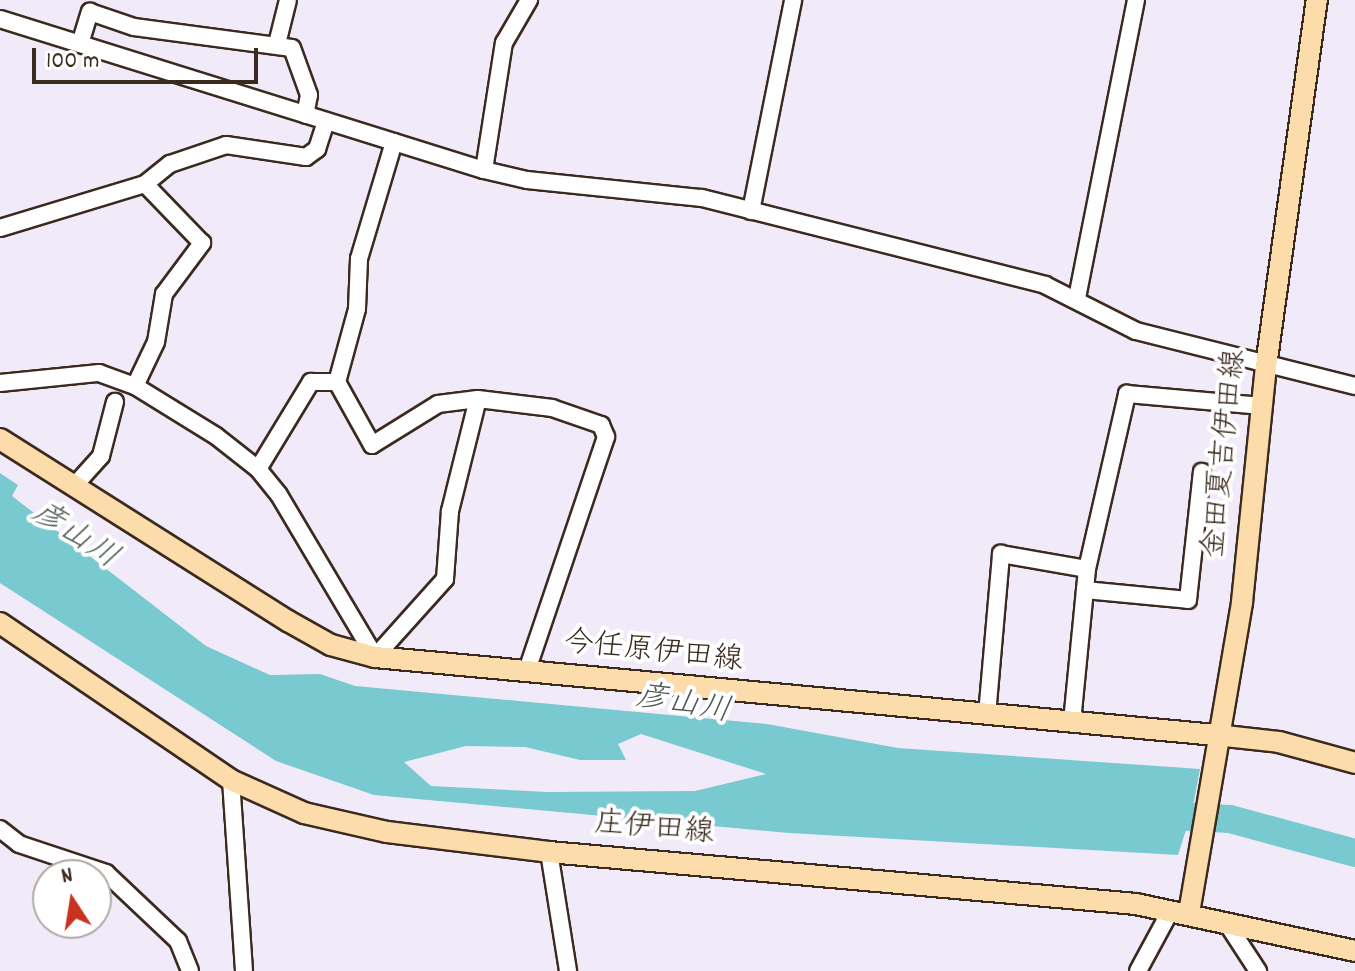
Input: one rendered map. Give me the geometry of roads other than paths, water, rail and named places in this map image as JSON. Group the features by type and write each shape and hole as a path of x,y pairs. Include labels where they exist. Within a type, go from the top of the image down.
{"main road":[{"name":"金田夏吉伊田線","path":"1184,907 1242,602 1266,366 1317,0"},
{"name":"今任原伊田線","path":"0,439 288,621 331,645 375,657 1216,735 1279,742 1355,763"},
{"name":"庄伊田線","path":"0,623 231,780 304,813 549,852 1184,907 1226,922 1355,951"}],"street":[{"path":"277,44 288,0"},
{"path":"484,170 504,43 529,0"},
{"path":"751,211 793,0"},
{"path":"1077,298 1136,0"},
{"path":"80,44 90,12 134,27 292,48 299,58 309,95 305,115"},
{"path":"0,19 484,170 527,180 702,198 1045,285 1077,298 1136,331 1355,386"},
{"path":"0,228 145,184 170,164 226,145 312,155 326,121"},
{"path":"394,142 359,259 357,309 337,382 372,445 438,404 478,399 552,408 601,425 606,437 527,671"},
{"path":"135,386 156,342 164,294 202,243 145,184"},
{"path":"0,383 73,372 99,373 135,386 216,436 258,469 294,517 375,657 445,579 450,511 478,399"},
{"path":"258,469 311,382 337,382"},
{"path":"1072,722 1087,569 1127,394 1262,406"},
{"path":"75,485 101,456 115,402"},
{"path":"1085,590 1188,600 1202,472"},
{"path":"987,715 1001,554 1087,569"},
{"path":"231,780 244,971"},
{"path":"0,829 19,844 106,873 178,941 190,971"},
{"path":"549,852 568,971"},
{"path":"1138,971 1184,907"},
{"path":"1226,922 1258,971"}],"water":[{"path":"0,473 18,485 12,496 206,646 270,675 320,674 355,686 767,724 898,748 1200,769 1192,811 1178,855 789,833 374,795 276,761 0,583","holes":["641,734 766,774 695,791 547,792 431,786 404,762 466,746 525,747 580,760 626,760 618,744"]}],"waterway":[{"name":"彦山川","path":"1153,815 1230,819 1355,853"}]}
